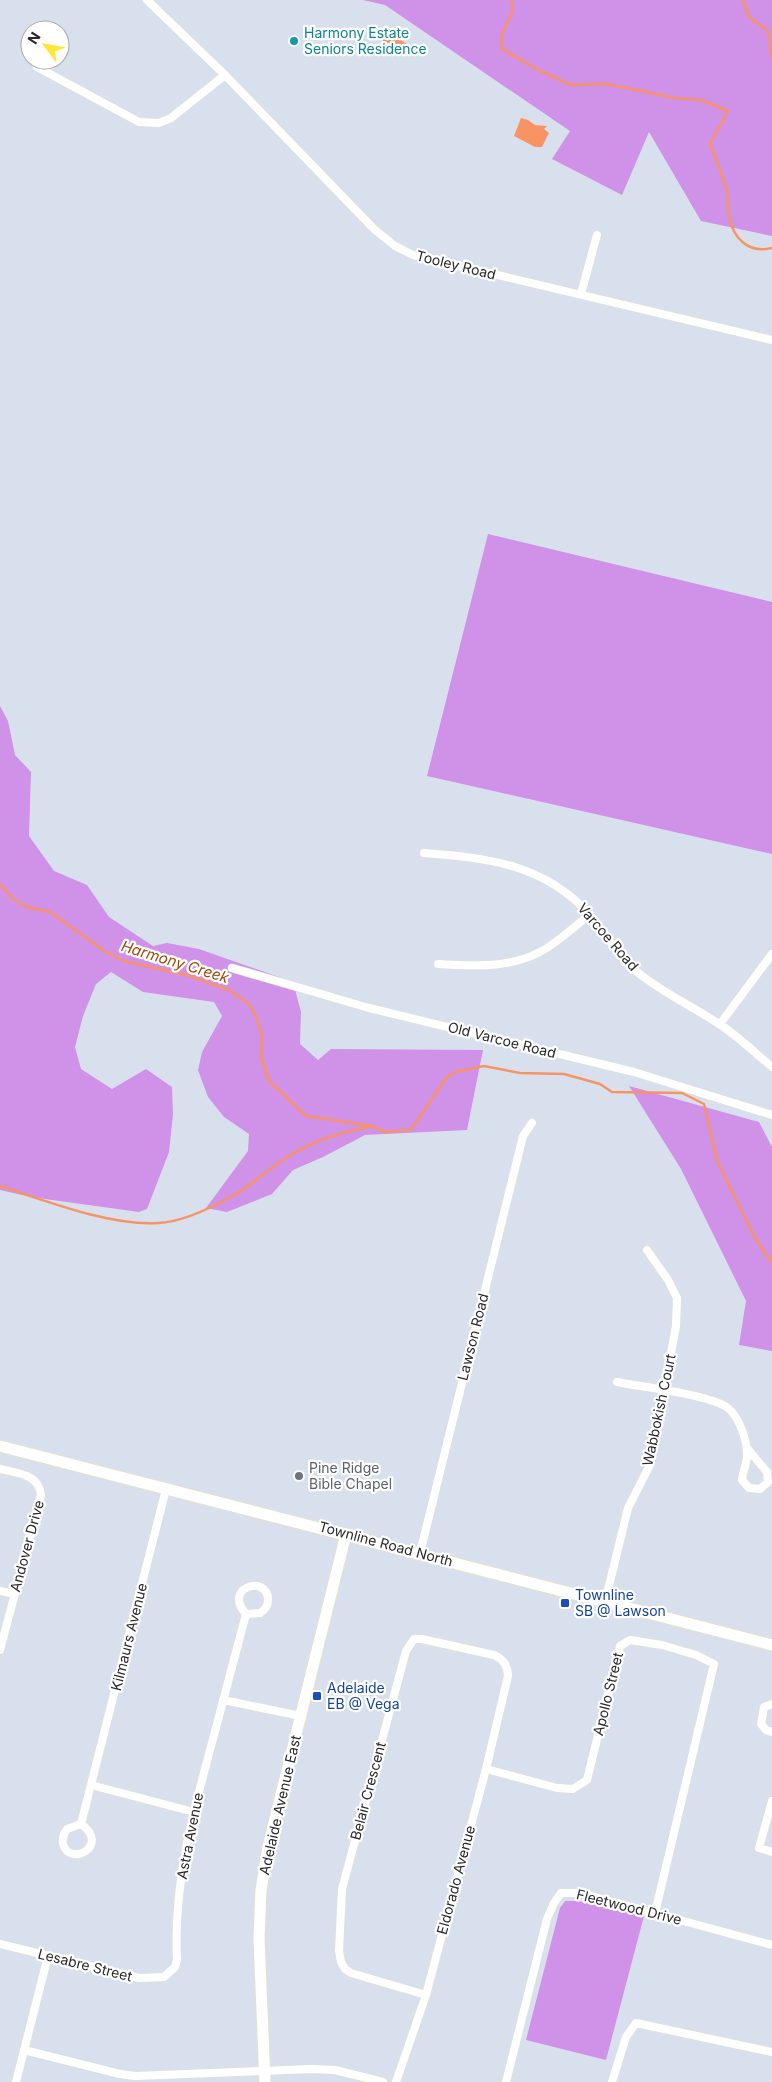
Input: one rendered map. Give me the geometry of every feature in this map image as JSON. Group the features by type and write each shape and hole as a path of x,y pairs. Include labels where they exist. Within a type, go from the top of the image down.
{"main road":[{"name":"Townline Road North","path":"0,1446 772,1645"},
{"name":"Adelaide Avenue East","path":"265,2076 259,1938 262,1890 268,1847 346,1534"}],"street":[{"name":"Tooley Road","path":"146,0 225,74 374,229 395,246 414,255 772,340"},
{"path":"43,70 139,122 159,123 171,118 225,74"},
{"path":"581,294 597,235"},
{"name":"Varcoe Road","path":"424,853 482,858 527,870 564,890 590,914 620,955 635,970 655,985 720,1024 772,1067"},
{"path":"438,964 481,966 505,964 525,959 546,949 590,914"},
{"path":"720,1024 772,954"},
{"name":"Old Varcoe Road","path":"232,968 368,1008 634,1072 772,1115"},
{"name":"Lawson Road","path":"420,1553 523,1136 532,1123"},
{"name":"Wabbokish Court","path":"605,1602 628,1508 650,1465 676,1326 677,1298 668,1280 647,1250"},
{"path":"617,1382 705,1398 728,1407 737,1418 747,1448 747,1458 742,1480 749,1488 760,1489 768,1482 767,1472 747,1448"},
{"name":"Andover Drive","path":"0,1468 29,1476 38,1484 41,1495 0,1650"},
{"name":"Kilmaurs Avenue","path":"81,1824 166,1489"},
{"path":"0,1591 15,1594"},
{"name":"Astra Avenue","path":"170,1973 175,1967 177,1960 177,1916 183,1858 246,1614"},
{"name":"Belair Crescent","path":"426,1995 351,1973 345,1969 341,1962 339,1932 342,1889 347,1867 409,1644 414,1640 422,1639 494,1655 501,1658 506,1665 508,1676"},
{"name":"Apollo Street","path":"486,1769 557,1788 573,1789 587,1780 620,1646 630,1640 662,1645 696,1655 714,1664 655,1913"},
{"name":"Eldorado Avenue","path":"396,2082 426,1995 486,1769 508,1676"},
{"path":"223,1700 301,1716"},
{"path":"772,1704 764,1707 761,1724 766,1730 772,1732"},
{"path":"91,1785 194,1812"},
{"path":"772,1801 759,1848 772,1852"},
{"name":"Fleetwood Drive","path":"506,2082 547,1920 554,1903 561,1893 580,1893 772,1945"},
{"name":"Lesabre Street","path":"0,1944 139,1978 156,1978 170,1973"},
{"path":"16,2082 48,1956"},
{"path":"612,2082 626,2037 636,2022 772,2052"},
{"path":"24,2050 134,2076 184,2079 265,2076 312,2069 335,2070 383,2082"}],"shaded area":[{"path":"363,0 772,0 772,236 701,221 649,132 622,195 552,159 570,131 385,5"},
{"path":"385,32 409,45 407,52 401,54 389,43 383,41 382,37"},
{"path":"521,118 535,125 547,126 544,129 549,133 542,147 535,147 514,136"},
{"path":"488,534 772,602 772,854 427,776"},
{"path":"0,706 8,721 15,755 31,772 29,836 54,871 87,885 109,917 153,946 167,943 199,949 293,982 301,1012 300,1044 318,1060 331,1049 483,1050 467,1130 365,1135 293,1170 272,1194 227,1212 206,1208 248,1151 249,1134 224,1117 208,1097 198,1070 202,1052 222,1016 214,1002 143,992 111,972 96,984 83,1016 75,1047 81,1069 112,1089 146,1069 172,1087 173,1114 169,1152 147,1209 139,1212 31,1197 0,1190"},
{"path":"629,1086 759,1122 772,1147 772,1351 739,1345 746,1301 681,1169"},
{"path":"565,1901 578,1901 644,1916 606,2060 526,2040 560,1908"}],"waterway":[{"path":"512,0 512,13 502,34 502,49 538,70 571,85 607,84 675,98 701,100 728,111 710,144 727,192 728,213 731,224 738,237 749,246 756,249 772,248"},
{"path":"743,0 749,17 768,31 772,58"},
{"name":"Harmony Creek","path":"0,884 13,899 27,907 50,912 106,952 124,961 190,976 229,990 248,1003 257,1019 262,1036 261,1057 269,1081 306,1116 372,1126 385,1132 408,1130 413,1127 446,1078 455,1072 484,1066 520,1073 564,1074 600,1084 612,1092 682,1093 704,1104 717,1161 755,1238 772,1263"},
{"path":"0,1186 99,1217 139,1223 167,1222 196,1214 224,1201 303,1148 321,1140 369,1127"}],"place":[{"name":"Harmony Estate Seniors Residence","path":"294,41"},
{"name":"Pine Ridge Bible Chapel","path":"299,1476"},
{"name":"Townline SB @ Lawson","path":"565,1603"},
{"name":"Adelaide EB @ Vega","path":"317,1696"}]}
